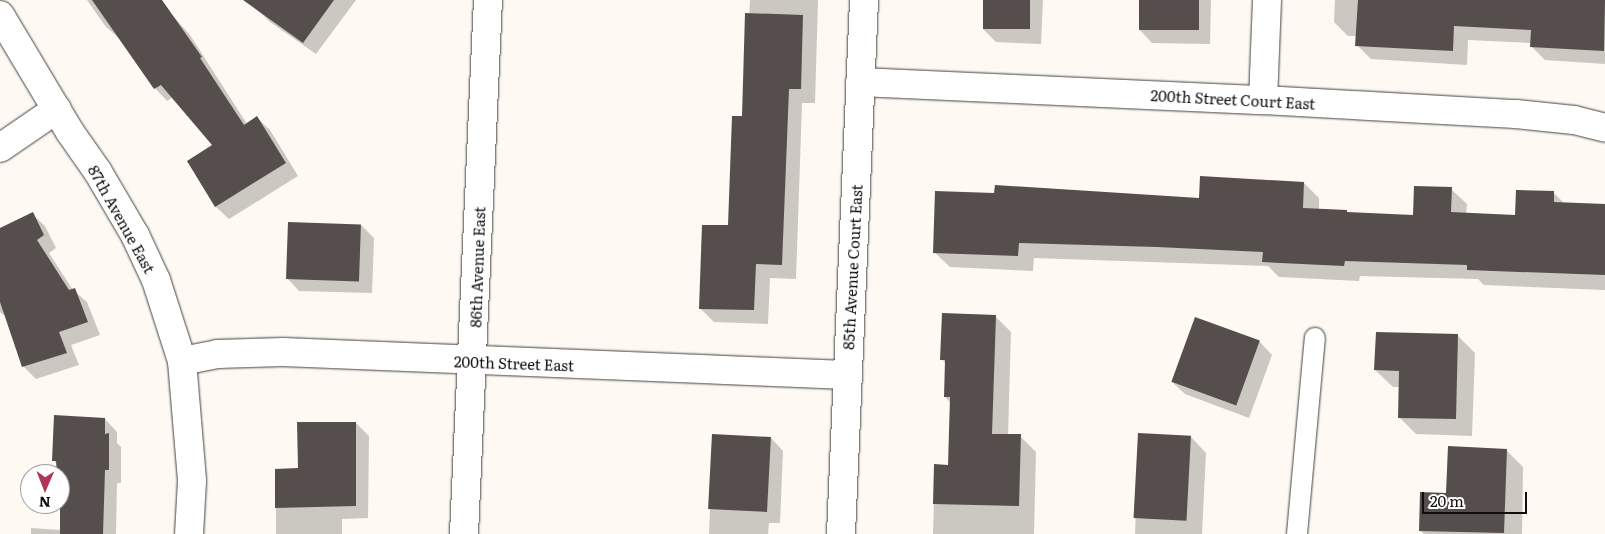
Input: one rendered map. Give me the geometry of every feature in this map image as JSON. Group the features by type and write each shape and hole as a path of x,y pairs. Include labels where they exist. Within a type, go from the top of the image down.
{"street":[{"name":"86th Avenue East","path":"464,534 488,0"},
{"name":"85th Avenue Court East","path":"841,534 864,0"},
{"path":"1263,100 1267,0"},
{"name":"87th Avenue East","path":"0,15 135,235 156,280 182,361 192,481 189,534"},
{"name":"200th Street Court East","path":"860,82 1263,100 1516,114 1574,120 1605,128"},
{"path":"0,148 57,109"},
{"name":"200th Street East","path":"182,361 217,354 283,352 473,362 847,374"}],"lane":[{"path":"1297,534 1315,338"}],"building":[{"path":"92,0 162,0 202,57 200,58 244,125 257,116 286,163 215,207 187,161 212,145 161,85 154,89"},
{"path":"243,0 334,0 303,43"},
{"path":"983,0 1030,0 1030,29 983,29"},
{"path":"1139,0 1199,0 1199,30 1139,30"},
{"path":"1358,0 1605,0 1604,51 1530,47 1531,30 1454,26 1453,51 1355,46"},
{"path":"745,13 803,15 801,89 789,89 782,265 756,264 754,310 699,309 702,225 728,225 732,116 742,116"},
{"path":"1200,176 1304,182 1303,208 1413,215 1414,186 1452,187 1451,212 1515,215 1516,190 1554,191 1554,202 1605,204 1605,275 1467,270 1467,265 1345,261 1344,266 1262,262 1263,252 1157,247 1019,243 1018,256 933,253 935,191 994,193 995,185 1199,198"},
{"path":"33,212 44,235 37,240 69,290 75,288 88,322 59,332 67,353 22,367 0,302 0,228"},
{"path":"288,222 361,225 359,282 286,279"},
{"path":"942,313 996,315 992,434 1021,434 1019,506 933,504 934,464 948,465 950,397 944,397 945,360 940,360"},
{"path":"1195,317 1260,341 1236,405 1171,382"},
{"path":"1376,332 1458,334 1456,419 1398,418 1399,371 1374,370"},
{"path":"54,415 105,418 105,434 109,433 109,470 105,470 103,534 60,534 60,514 70,514 70,464 56,464 56,461 52,461"},
{"path":"297,422 356,422 356,506 275,508 275,469 298,468"},
{"path":"1138,433 1191,436 1186,521 1134,518"},
{"path":"712,434 771,437 767,512 708,509"},
{"path":"1448,446 1507,449 1504,533 1419,531 1420,492 1446,493"}]}
